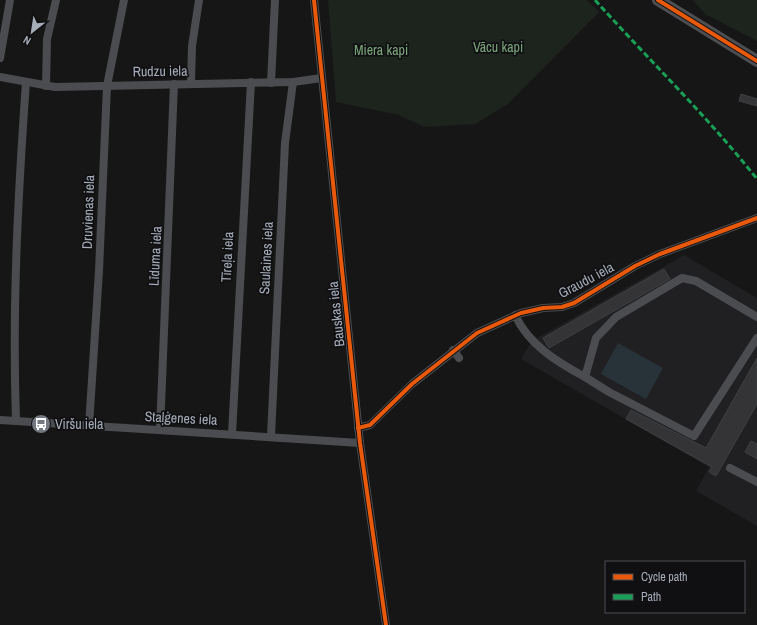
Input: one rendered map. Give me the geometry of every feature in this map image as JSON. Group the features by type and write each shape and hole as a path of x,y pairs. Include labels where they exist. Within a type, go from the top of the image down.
{"highway":[{"path":"658,0 757,61"}],"street":[{"path":"0,58 10,0"},
{"path":"46,86 47,40 56,0"},
{"name":"Druvienas iela","path":"89,426 99,271 107,86 124,0"},
{"path":"191,84 192,46 199,0"},
{"path":"271,82 275,0"},
{"name":"Bauskas iela","path":"314,0 358,428 386,625"},
{"name":"Rudzu iela","path":"0,77 55,87 293,82 322,78"},
{"path":"16,421 14,315 18,192 26,82"},
{"name":"Tīreļa iela","path":"232,434 251,82"},
{"name":"Saulaines iela","path":"271,436 285,143 293,82"},
{"name":"Līduma iela","path":"160,430 174,84"},
{"name":"Graudu iela","path":"358,428 370,425 410,382 477,333 515,315 543,308 562,307 574,303 635,266 660,254 757,218"},
{"path":"585,377 596,338 616,317 682,278 696,281 757,317"},
{"path":"515,315 519,325 542,351 609,392 694,436 757,338"},
{"path":"453,350 459,358"},
{"name":"Staļģenes iela","path":"0,420 271,436 360,444"},
{"path":"730,468 757,482"}],"shaded area":[{"path":"684,255 757,298 757,526 696,491 709,467 521,359 532,341"},
{"path":"618,343 663,368 646,399 601,374"}],"green space":[{"path":"328,0 587,0 599,12 508,104 475,124 424,127 399,115 336,102"},
{"path":"693,0 757,0 757,41 705,14"}],"building":[{"path":"741,94 757,99 757,106 739,101"},
{"path":"664,269 670,279 549,348 543,338"},
{"path":"757,358 757,404 716,476 709,472 712,467 626,419 631,410 706,448"},
{"path":"751,441 757,444 757,459 745,452"}],"marked path":[{"path":"595,0 698,110 757,179"}],"cycle path":[{"path":"314,0 360,443 386,625"},
{"path":"658,0 757,61"},
{"path":"358,428 370,425 412,384 477,333 521,313 543,308 562,307 574,303 635,266 660,254 757,218"}],"place":[{"name":"Viršu iela","path":"41,424"}],"park label":[{"name":"Vācu kapi","path":"498,47"},
{"name":"Miera kapi","path":"381,50"}]}
